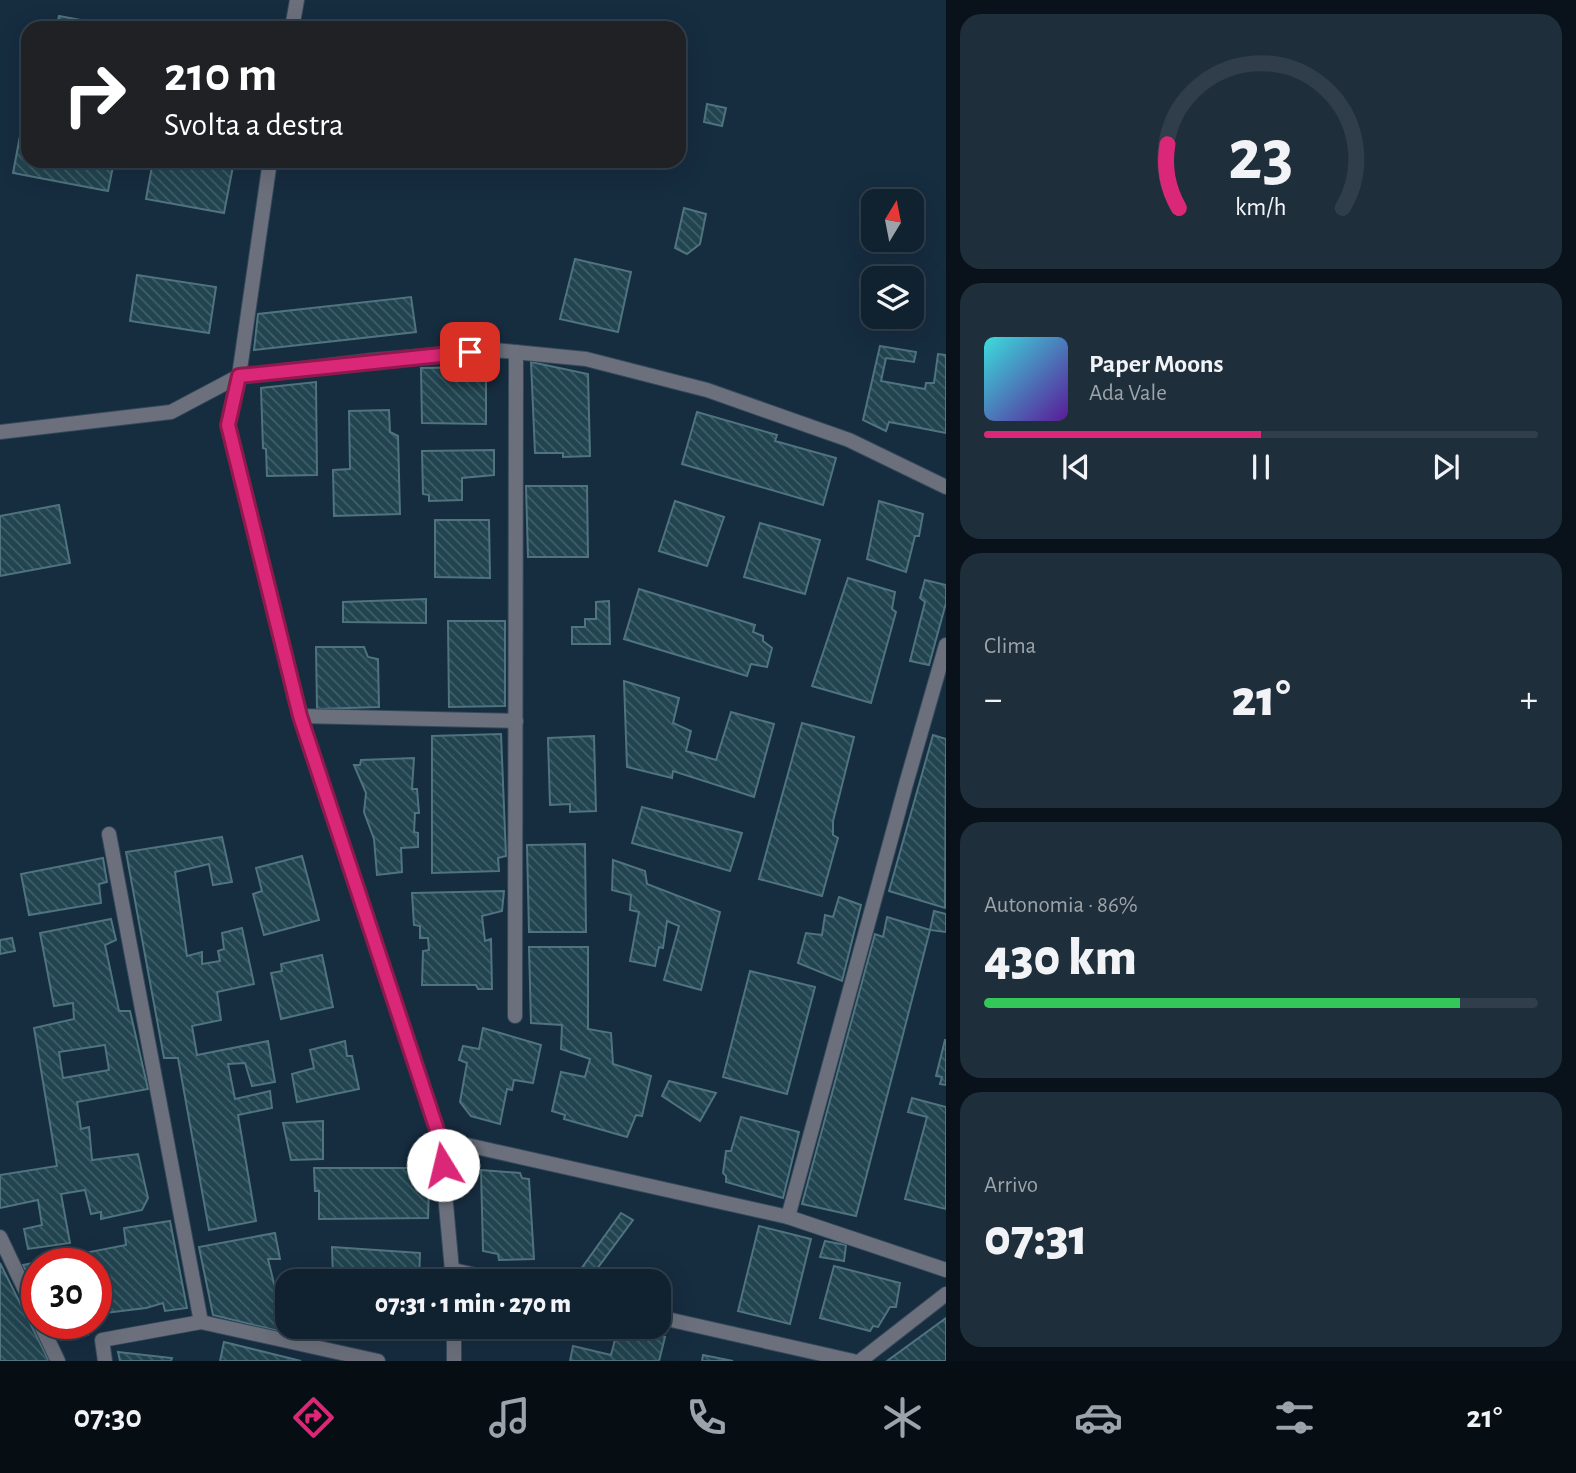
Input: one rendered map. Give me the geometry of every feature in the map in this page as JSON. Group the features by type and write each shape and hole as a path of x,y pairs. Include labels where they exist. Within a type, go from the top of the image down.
{"street":[{"path":"293,21 297,0"},
{"path":"269,168 239,376 228,425 300,716 440,1139 452,1269"},
{"path":"0,432 171,412 239,376 481,351 516,352 586,359 707,390 849,440 946,487"},
{"path":"515,1016 516,352"},
{"path":"788,1217 946,645"},
{"path":"300,716 516,721"},
{"path":"109,834 201,1322"},
{"path":"440,1139 788,1217 946,1270"},
{"path":"0,1237 21,1281"},
{"path":"860,1361 946,1294"},
{"path":"671,1320 853,1361"},
{"path":"105,1361 102,1340 201,1322 378,1361"},
{"path":"48,1339 58,1361"},
{"path":"454,1339 454,1361"}],"building":[{"path":"59,16 81,20 81,21 58,21"},
{"path":"707,104 726,108 722,126 704,122"},
{"path":"21,131 21,168 113,168 108,191 13,173"},
{"path":"152,168 233,168 224,213 146,199"},
{"path":"684,208 706,214 700,244 687,254 675,248"},
{"path":"575,259 631,272 618,332 560,319"},
{"path":"137,275 216,287 209,333 130,321"},
{"path":"411,297 416,332 254,350 258,314"},
{"path":"880,346 916,352 914,362 886,358 881,381 925,389 926,383 934,383 938,354 946,355 946,433 889,422 886,431 863,420"},
{"path":"531,362 588,374 590,456 563,457 563,453 535,453"},
{"path":"486,367 486,424 422,423 421,368"},
{"path":"316,382 317,475 267,476 261,388"},
{"path":"389,410 390,432 398,436 400,514 334,516 333,470 350,469 349,411"},
{"path":"697,412 777,435 775,441 836,458 823,505 682,464"},
{"path":"494,450 494,475 462,478 462,500 429,501 429,495 423,494 422,451"},
{"path":"526,486 587,486 588,557 528,557"},
{"path":"675,501 724,517 707,566 659,551"},
{"path":"879,501 923,514 919,536 915,536 906,572 867,559"},
{"path":"59,505 70,563 0,576 0,516"},
{"path":"435,520 489,520 490,578 435,577"},
{"path":"760,523 820,540 805,594 744,577"},
{"path":"848,578 895,592 892,609 896,612 871,703 812,686"},
{"path":"925,580 946,585 946,603 929,665 910,661 925,602 920,598"},
{"path":"639,589 755,625 753,632 763,636 763,641 772,648 767,667 751,664 747,676 624,639"},
{"path":"426,599 426,623 343,622 343,602"},
{"path":"609,601 610,644 572,644 572,627 585,627 585,619 596,619 596,602"},
{"path":"448,621 505,621 505,706 449,707"},
{"path":"316,647 364,647 368,657 378,659 379,707 317,709"},
{"path":"624,681 679,698 673,723 691,731 686,751 716,760 731,712 774,724 754,797 673,771 672,778 627,767"},
{"path":"802,723 854,737 833,821 833,835 838,838 822,896 759,879"},
{"path":"501,734 506,856 498,858 499,871 432,873 432,736"},
{"path":"933,735 946,739 945,908 889,891"},
{"path":"594,736 596,811 570,812 570,804 550,805 548,738"},
{"path":"414,758 412,789 417,789 419,813 415,813 414,832 418,833 418,847 401,848 402,872 377,875 374,839 364,812 366,793 354,765 360,765 361,760"},
{"path":"642,807 742,833 730,871 632,843"},
{"path":"222,837 232,882 213,885 209,864 175,872 187,956 202,952 202,964 220,961 218,951 224,949 222,933 242,928 254,984 217,992 221,1020 192,1026 197,1055 268,1041 275,1082 252,1086 245,1063 228,1064 235,1099 270,1091 272,1108 238,1115 256,1221 209,1230 178,1058 164,1058 126,852"},
{"path":"585,844 586,932 529,932 527,845"},
{"path":"302,856 319,920 264,935 253,894 262,891 256,868"},
{"path":"103,858 107,882 99,884 101,903 29,915 21,874"},
{"path":"613,860 645,871 647,884 720,912 701,990 664,980 679,926 667,921 663,948 659,947 655,966 630,961 639,912 630,910 631,895 612,890"},
{"path":"504,891 502,911 482,916 485,941 491,939 492,989 478,989 476,985 422,985 423,951 429,950 428,938 420,938 420,926 414,925 412,893"},
{"path":"839,897 861,905 842,981 798,963 806,933 822,935 825,915 833,917"},
{"path":"934,911 946,914 946,932 930,930"},
{"path":"887,917 930,930 856,1216 802,1204 875,934 883,937"},
{"path":"111,919 116,940 105,945 119,1011 130,1011 148,1089 77,1102 81,1129 89,1127 92,1160 138,1154 148,1198 142,1210 101,1219 101,1212 91,1214 85,1190 61,1194 70,1243 28,1248 24,1229 42,1225 38,1200 0,1208 0,1175 57,1166 34,1028 74,1019 73,1003 54,1006 40,933","holes":["105,1045 109,1070 63,1078 59,1052"]},
{"path":"12,938 15,951 0,954 0,940"},
{"path":"529,947 588,947 588,1029 611,1033 613,1064 651,1076 642,1116 636,1115 627,1137 564,1119 565,1115 552,1111 561,1072 585,1077 590,1059 561,1049 562,1025 531,1023"},
{"path":"322,955 333,1007 281,1019 271,973 282,971 281,964"},
{"path":"750,971 815,987 787,1094 723,1077"},
{"path":"483,1028 541,1045 533,1083 514,1080 512,1090 507,1089 500,1124 471,1116 460,1102 467,1063 459,1060 463,1046 479,1049"},
{"path":"945,1040 946,1085 940,1084 942,1077 936,1076"},
{"path":"345,1041 347,1056 352,1056 359,1089 297,1102 292,1074 314,1068 310,1050"},
{"path":"669,1081 716,1093 700,1121 662,1096"},
{"path":"912,1098 946,1107 946,1209 905,1199 927,1117 908,1112"},
{"path":"741,1117 799,1132 783,1198 726,1182 723,1173 726,1151 731,1151"},
{"path":"323,1121 323,1159 291,1160 283,1123"},
{"path":"314,1168 432,1168 434,1187 429,1187 428,1218 319,1219 319,1191 315,1191"},
{"path":"481,1170 520,1173 522,1178 529,1179 534,1259 499,1260 498,1254 483,1251"},
{"path":"621,1213 633,1220 597,1269 581,1269"},
{"path":"170,1221 187,1308 165,1311 163,1303 112,1312 111,1248 126,1245 124,1228"},
{"path":"759,1226 811,1239 790,1324 738,1311"},
{"path":"275,1233 280,1259 268,1259 275,1288 275,1330 213,1315 199,1247"},
{"path":"825,1241 846,1245 844,1261 820,1257"},
{"path":"332,1247 420,1253 419,1269 333,1269"},
{"path":"0,1263 21,1305 21,1339 38,1339 49,1361 0,1361"},
{"path":"834,1266 900,1283 896,1307 890,1307 878,1327 873,1326 870,1331 820,1318"},
{"path":"946,1318 946,1361 887,1361"},
{"path":"615,1339 664,1339 659,1361 570,1361 573,1346 611,1355"},
{"path":"224,1342 301,1361 220,1361"},
{"path":"118,1352 172,1358 171,1361 120,1361"},
{"path":"703,1355 733,1361 702,1361"}],"route":[{"path":"443,1165 440,1139 300,716 228,425 239,376 470,352"}]}
